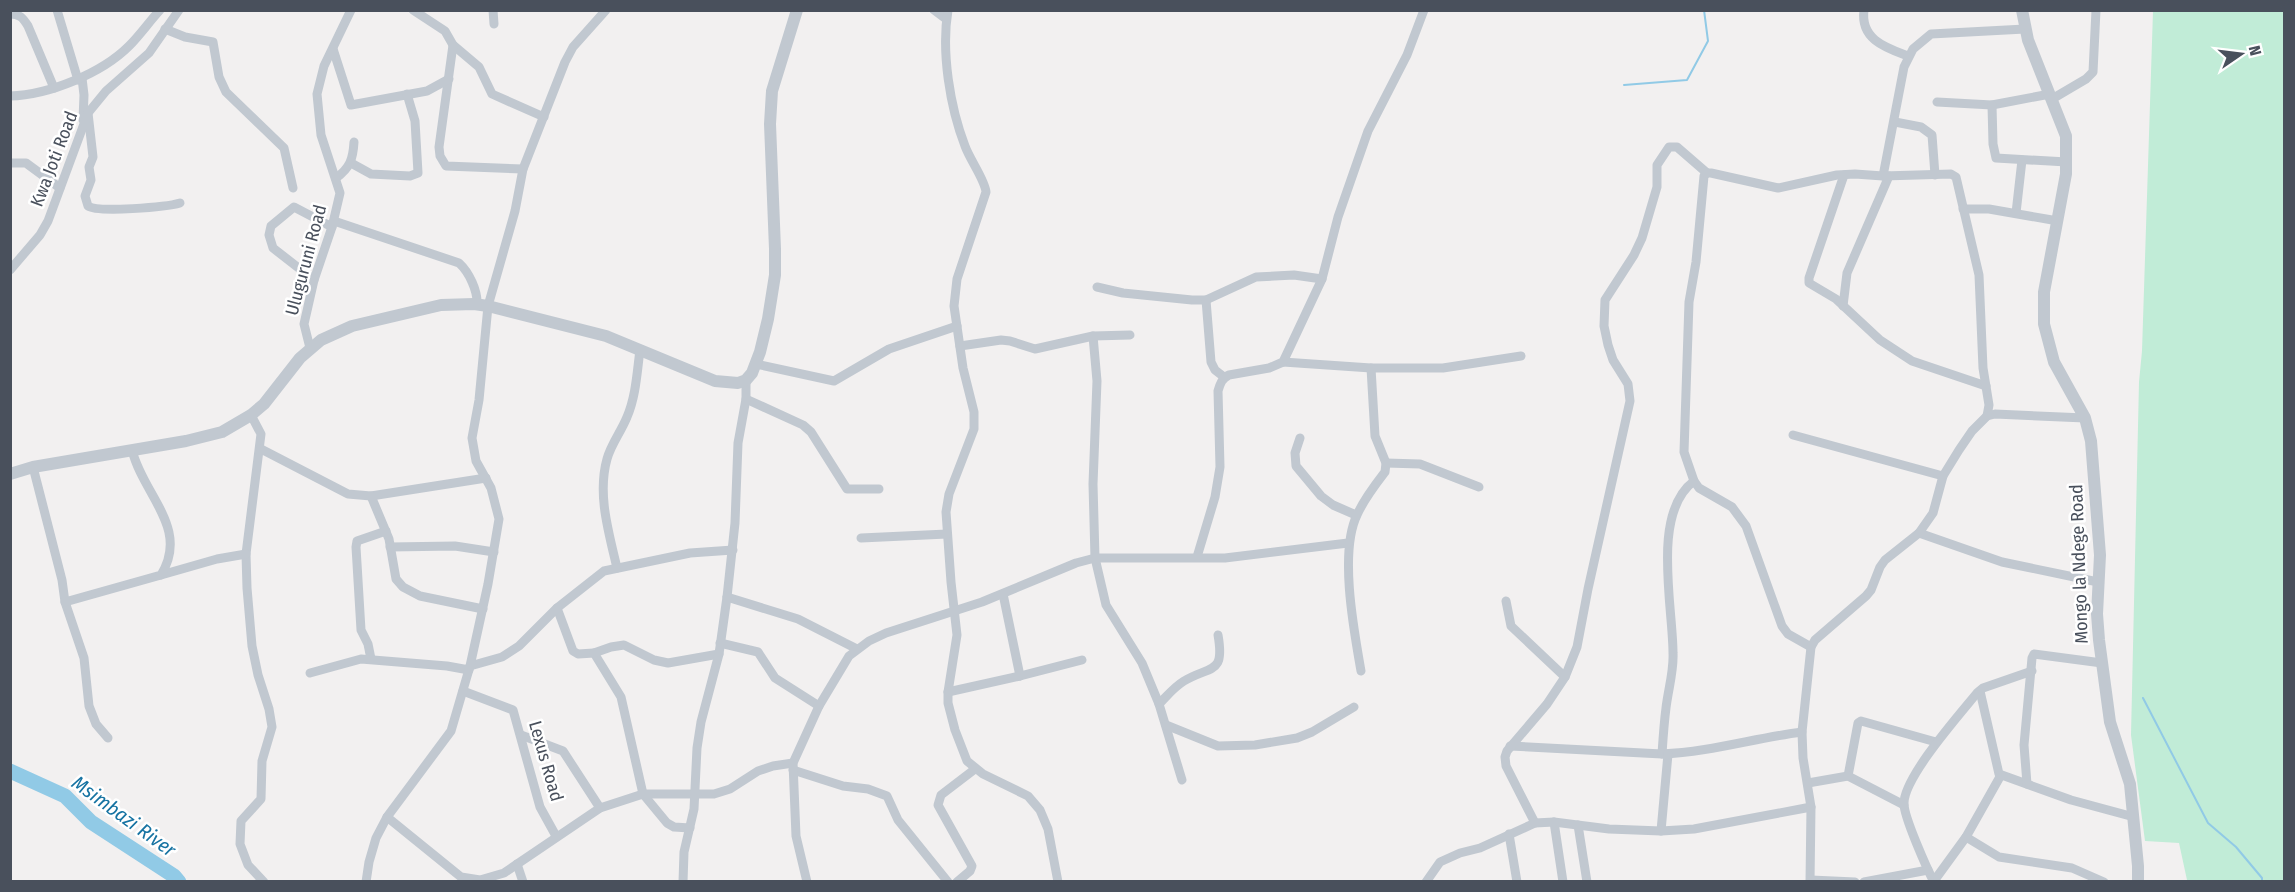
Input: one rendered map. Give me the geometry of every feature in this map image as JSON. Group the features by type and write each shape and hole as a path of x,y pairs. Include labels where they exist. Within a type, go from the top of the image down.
{"street":[{"path":"68,10 57,11 84,94 93,157 89,169 91,180 85,196 88,206 99,210 162,207 180,203"},
{"name":"Kwa Joti Road","path":"10,270 40,235 48,221 86,118 106,91 149,53 179,10"},
{"name":"Uluguruni Road","path":"310,348 304,324 314,280 333,224 340,193 321,135 317,94 324,66 351,10"},
{"path":"413,10 448,34 453,45 479,67 492,94 544,117"},
{"path":"493,10 494,24"},
{"path":"366,882 376,838 387,817 451,731 463,691 483,609 499,519 491,488 476,461 472,438 479,400 482,305 515,211 523,170 565,62 573,47 606,10"},
{"path":"683,882 684,852 690,828 697,748 701,722 719,654 733,550 738,443 746,399 746,380 756,364 768,319 774,275 770,124 772,91 797,10"},
{"path":"934,10 947,15 946,45 953,108 966,147 986,187 957,279 954,306 975,418 974,429 949,494 946,512 957,635 948,692 950,713 967,761 975,769 1028,796 1035,802 1048,829 1058,882"},
{"path":"1864,10 1864,21 1873,40 1878,45 1908,56"},
{"name":"Mongo la Ndege Road","path":"2022,10 2025,29 2066,136 2067,162 2044,292 2044,324 2054,362 2085,418 2091,441 2100,555 2097,614 2102,663 2110,722 2130,784 2138,882"},
{"path":"1937,102 1992,105 2051,96 2086,79 2093,70 2096,10"},
{"path":"1283,362 1322,279 1335,227 1368,131 1407,55 1422,11"},
{"path":"10,96 54,88 80,79 128,47 157,12"},
{"path":"10,14 23,18 54,88"},
{"path":"165,29 185,37 213,42 219,76 226,92 284,148 293,188"},
{"path":"1842,306 1847,273 1886,176 1904,67 1908,56 1931,34 2025,29"},
{"path":"453,45 439,147 442,161 446,166 523,170"},
{"path":"333,49 351,105 428,91 449,80"},
{"path":"351,164 366,172 378,174 410,176 418,173 418,140 407,94"},
{"path":"1992,105 1993,144 1996,158 2067,162"},
{"path":"1895,122 1921,127 1932,135 1935,175"},
{"path":"336,178 351,164 354,142"},
{"path":"1535,823 1506,766 1505,757 1510,746 1547,704 1565,677 1577,647 1630,401 1628,384 1608,345 1604,326 1605,300 1634,255 1642,238 1657,188 1656,165 1669,147 1677,147 1707,173 1778,188 1844,175 1951,174 1956,177 1979,275 1983,368 1989,405 1987,416"},
{"path":"2016,213 2022,159"},
{"path":"10,163 26,162 60,188"},
{"path":"1707,173 1704,176 1696,262 1689,302 1684,452 1694,481 1699,488 1732,507 1740,515 1782,626 1788,634 1810,647"},
{"path":"1844,175 1809,278 1812,286 1828,294 1880,340 1912,361 1986,386"},
{"path":"314,280 273,248 269,230 294,207 333,224 459,263 465,269 482,305"},
{"path":"1963,209 1989,209 2058,221"},
{"path":"1097,287 1123,293 1206,300 1256,277 1294,275 1322,279"},
{"path":"1206,300 1211,362 1215,370 1224,377 1269,368 1283,362 1371,368 1443,368 1521,356"},
{"path":"10,474 33,467 204,438 222,432 252,415 264,404 310,348 338,332 363,323 426,307 456,303 482,305 606,336 715,381 728,384 746,380"},
{"path":"756,364 834,381 890,349 957,326"},
{"path":"960,346 1001,340 1035,349 1093,336 1130,335"},
{"path":"1093,336 1096,381 1093,484 1095,558 1106,605 1142,663 1159,704 1182,780"},
{"path":"617,568 604,514 605,469 610,450 627,418 632,402 640,350"},
{"path":"1361,671 1354,635 1348,543 1356,516 1385,472 1386,463 1376,436 1371,368"},
{"path":"1197,557 1215,497 1220,467 1218,392 1224,377"},
{"path":"746,399 798,423 811,432 846,489 879,489"},
{"path":"1855,882 1810,881 1811,807 1803,758 1802,732 1810,647 1871,590 1880,567 1885,561 1919,533 1933,513 1943,476 1972,430 1987,416 1995,414 2085,418"},
{"path":"252,415 261,434 261,449 246,554 252,646 272,727 262,761 261,799 241,821 240,844 248,865 264,882"},
{"path":"1793,435 1943,476"},
{"path":"1300,438 1294,453 1296,466 1321,496 1333,505 1356,516"},
{"path":"261,449 348,494 371,496 486,478"},
{"path":"132,450 136,467 168,522 171,552 168,564 161,575"},
{"path":"1386,463 1420,464 1479,487"},
{"path":"33,467 57,560 65,602 84,658 92,714 96,724 108,738"},
{"path":"1661,831 1665,711 1673,662 1667,557 1671,520 1678,498 1682,491 1694,481"},
{"path":"371,496 386,531 396,579 403,587 420,596 483,609"},
{"path":"371,659 368,644 361,630 356,547 357,541 386,531"},
{"path":"1919,533 2002,562 2098,582"},
{"path":"861,538 947,534"},
{"path":"807,882 796,836 793,767 819,706 839,671 856,649 886,633 1003,594 1076,563 1095,558 1225,558 1348,543"},
{"path":"390,547 454,546 494,552"},
{"path":"310,673 371,659 410,665 469,668 502,657 519,646 556,608 604,571 690,553 733,550"},
{"path":"65,602 217,559 246,554"},
{"path":"1003,594 1020,676"},
{"path":"727,597 798,619 856,649"},
{"path":"1506,601 1511,626 1565,677"},
{"path":"556,608 573,651 578,654 594,653 624,645 654,660 668,663 719,654"},
{"path":"1159,704 1181,683 1216,665 1220,654 1218,635"},
{"path":"720,643 758,652 775,678 819,706"},
{"path":"594,653 621,697 643,794 667,823 674,827 690,828"},
{"path":"2027,784 2024,745 2034,654 2102,663"},
{"path":"948,692 1082,660"},
{"path":"2001,775 1966,837 1934,881 1904,805 1906,790 1936,742 1980,691 2032,671"},
{"name":"Lexus Road","path":"463,691 513,710 540,807 556,836"},
{"path":"1980,691 1996,767 2001,775 2071,800 2134,817"},
{"path":"1166,725 1218,746 1255,745 1297,738 1312,732 1354,707"},
{"path":"1848,776 1858,723 1861,721 1936,742"},
{"path":"1510,746 1665,754 1706,751 1760,738 1802,732"},
{"path":"521,735 563,751 600,808"},
{"path":"387,817 460,877 472,880 492,878 517,864 600,808 643,794 694,795 722,792 766,768 793,767 843,786 868,789 887,796 898,820 948,882"},
{"path":"964,880 970,871 970,861 938,805 938,800 940,795 975,769"},
{"path":"1808,783 1848,776 1904,805"},
{"path":"1426,882 1440,862 1460,853 1480,848 1535,823 1554,822 1609,829 1661,831 1694,829 1811,807"},
{"path":"1554,822 1563,882"},
{"path":"1578,825 1587,882"},
{"path":"1509,834 1517,882"},
{"path":"1966,837 1999,857 2072,868 2104,882"},
{"path":"517,864 523,882"},
{"path":"1864,882 1928,870"},
{"path":"450,882 460,877"}],"green space":[{"path":"2153,11 2284,11 2284,881 2187,880 2179,843 2145,841 2131,735 2139,382 2142,351"}],"waterway":[{"path":"1624,85 1687,80 1708,41 1704,10"},
{"path":"2143,698 2208,823 2236,847 2262,878 2262,882"},
{"name":"Msimbazi River","path":"10,771 65,796 91,822 174,876 179,882"}]}
